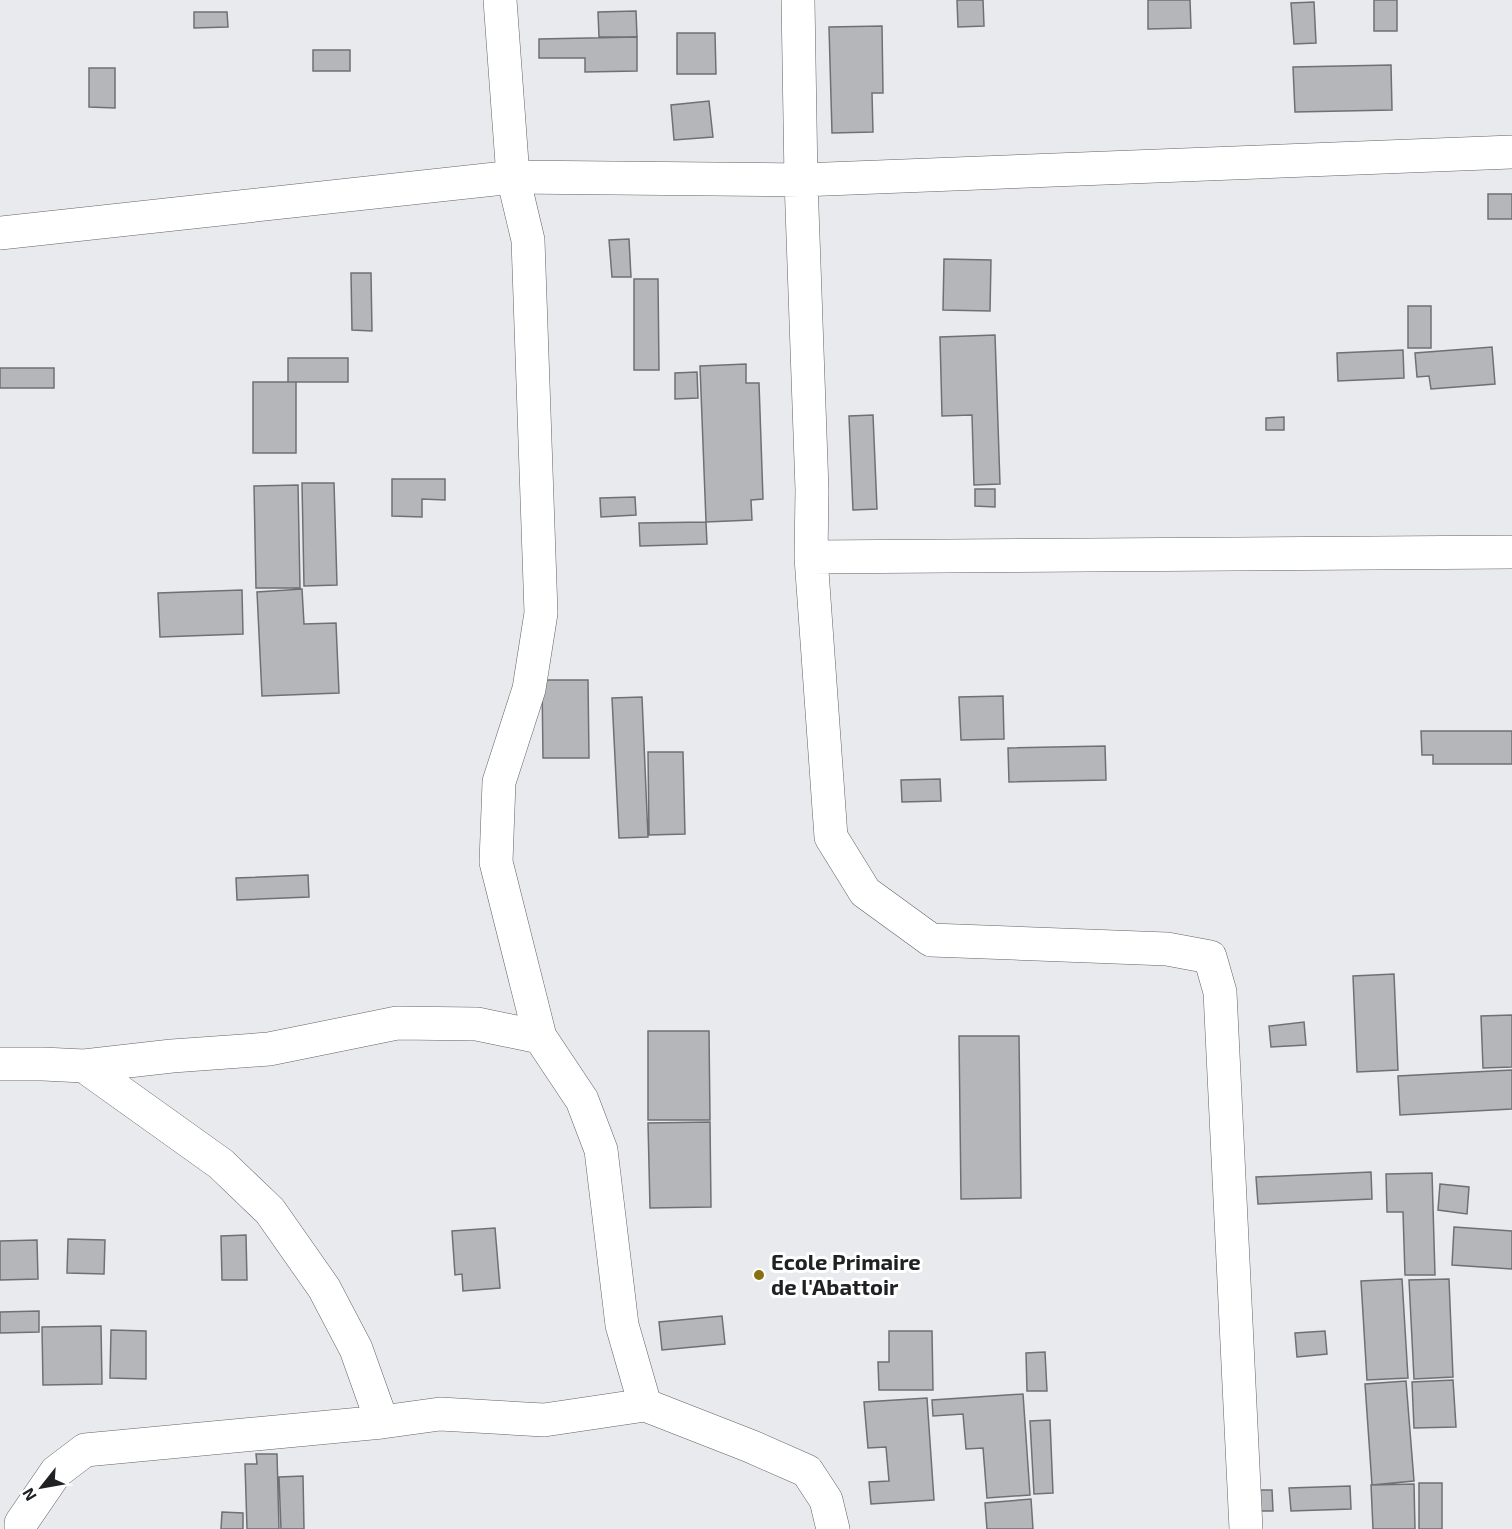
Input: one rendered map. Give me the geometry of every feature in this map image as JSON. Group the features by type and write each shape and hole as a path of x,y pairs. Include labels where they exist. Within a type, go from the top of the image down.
{"street":[{"path":"500,0 513,177 528,240 541,613 529,689 499,782 496,862 540,1037 582,1100 601,1150 622,1325 645,1406"},
{"path":"798,0 801,180 812,490 811,556 831,837 865,892 931,940 1167,949 1210,957 1220,992 1246,1529"},
{"path":"0,233 513,177 801,180 1512,152"},
{"path":"811,556 1512,552"},
{"path":"0,1065 84,1066 172,1056 268,1049 397,1023 477,1024 540,1037"},
{"path":"84,1066 221,1164 270,1211 324,1288 356,1349 382,1422"},
{"path":"21,1529 21,1523 56,1472 85,1450 382,1422 440,1414 544,1420 645,1406 750,1446 807,1471 826,1500 833,1529"}],"building":[{"path":"957,0 983,0 984,26 958,27"},
{"path":"1148,0 1190,0 1191,28 1148,29"},
{"path":"1374,0 1397,0 1397,31 1374,31"},
{"path":"1314,2 1316,43 1294,44 1291,3"},
{"path":"636,11 637,37 599,37 598,12"},
{"path":"194,12 227,12 228,27 194,28"},
{"path":"882,26 883,93 872,93 873,132 832,133 829,27"},
{"path":"677,33 715,33 716,74 677,74"},
{"path":"637,37 637,71 585,72 585,58 539,58 539,39"},
{"path":"313,50 350,50 350,71 313,71"},
{"path":"1391,65 1392,110 1295,112 1293,67"},
{"path":"89,68 115,68 115,108 89,107"},
{"path":"709,101 713,137 674,140 671,105"},
{"path":"1488,194 1512,194 1512,219 1488,219"},
{"path":"629,239 631,277 612,277 609,240"},
{"path":"944,259 991,260 990,311 943,310"},
{"path":"351,273 371,273 372,331 352,330"},
{"path":"634,279 658,279 659,370 634,370"},
{"path":"1408,306 1431,306 1431,348 1408,348"},
{"path":"995,335 1000,484 974,485 972,415 942,416 940,337"},
{"path":"1492,347 1495,384 1431,389 1429,376 1417,377 1415,353"},
{"path":"1403,350 1404,378 1338,381 1337,353"},
{"path":"288,358 348,358 348,382 288,382"},
{"path":"746,364 746,383 759,383 763,499 751,500 752,520 706,522 700,366"},
{"path":"0,368 54,368 54,388 0,388"},
{"path":"697,372 698,398 675,399 675,373"},
{"path":"253,382 296,382 296,453 253,453"},
{"path":"873,415 877,509 853,510 849,416"},
{"path":"1284,417 1284,430 1266,430 1266,418"},
{"path":"392,479 445,479 445,500 422,499 422,517 392,516"},
{"path":"302,483 334,483 337,585 304,586"},
{"path":"298,485 300,588 256,588 254,486"},
{"path":"975,489 995,489 995,507 975,506"},
{"path":"635,497 636,515 601,517 600,498"},
{"path":"706,522 707,544 640,546 639,523"},
{"path":"302,589 304,624 336,623 339,693 262,696 257,592"},
{"path":"242,590 243,634 160,637 158,593"},
{"path":"542,680 588,680 589,758 543,758"},
{"path":"1003,696 1004,739 961,740 959,697"},
{"path":"642,697 648,837 619,838 612,698"},
{"path":"1421,731 1512,731 1512,764 1433,764 1433,755 1422,755"},
{"path":"1105,746 1106,780 1009,782 1008,748"},
{"path":"648,752 683,752 685,834 649,835"},
{"path":"940,779 941,801 902,802 901,780"},
{"path":"308,875 309,897 237,900 236,878"},
{"path":"1394,974 1398,1070 1357,1072 1353,976"},
{"path":"1512,1015 1512,1067 1483,1068 1481,1016"},
{"path":"1304,1022 1306,1045 1271,1047 1269,1026"},
{"path":"648,1031 709,1031 710,1120 648,1120"},
{"path":"959,1036 1019,1036 1021,1198 961,1199"},
{"path":"1512,1070 1512,1109 1400,1115 1398,1076"},
{"path":"710,1122 711,1207 650,1208 648,1123"},
{"path":"1371,1172 1372,1199 1258,1204 1256,1177"},
{"path":"1432,1173 1435,1275 1405,1275 1403,1212 1387,1212 1386,1174"},
{"path":"1440,1184 1469,1187 1467,1214 1438,1210"},
{"path":"1454,1227 1512,1231 1512,1269 1452,1265"},
{"path":"495,1228 500,1288 463,1291 462,1274 455,1275 452,1231"},
{"path":"246,1235 247,1280 222,1280 221,1236"},
{"path":"68,1239 105,1240 104,1274 67,1273"},
{"path":"37,1240 38,1279 0,1280 0,1241"},
{"path":"1402,1279 1408,1378 1367,1380 1361,1281"},
{"path":"1449,1279 1453,1377 1414,1379 1409,1280"},
{"path":"39,1311 39,1332 0,1333 0,1312"},
{"path":"722,1316 725,1344 662,1350 659,1322"},
{"path":"101,1326 102,1384 43,1385 42,1327"},
{"path":"111,1330 146,1331 146,1379 110,1378"},
{"path":"889,1331 932,1331 933,1390 879,1390 878,1362 889,1362"},
{"path":"1325,1331 1327,1354 1297,1357 1295,1333"},
{"path":"1045,1352 1047,1391 1027,1391 1026,1353"},
{"path":"1453,1380 1456,1427 1414,1428 1412,1382"},
{"path":"1406,1381 1414,1481 1372,1485 1365,1384"},
{"path":"1023,1394 1030,1495 987,1498 983,1448 966,1449 963,1414 933,1416 932,1400"},
{"path":"927,1398 934,1500 871,1504 869,1482 889,1481 886,1447 868,1448 864,1402"},
{"path":"1050,1420 1053,1493 1034,1494 1030,1421"},
{"path":"256,1454 277,1454 279,1529 247,1529 245,1464 257,1464"},
{"path":"303,1476 304,1529 281,1529 279,1477"},
{"path":"1419,1483 1442,1483 1442,1529 1419,1529"},
{"path":"1414,1484 1415,1529 1373,1529 1371,1485"},
{"path":"1350,1486 1351,1509 1291,1511 1289,1488"},
{"path":"1258,1490 1272,1490 1273,1511 1259,1511"},
{"path":"1031,1499 1033,1529 987,1529 985,1503"},
{"path":"222,1512 243,1513 243,1529 221,1529"}],"place":[{"name":"Ecole Primaire de l'Abattoir","path":"759,1275"}]}
